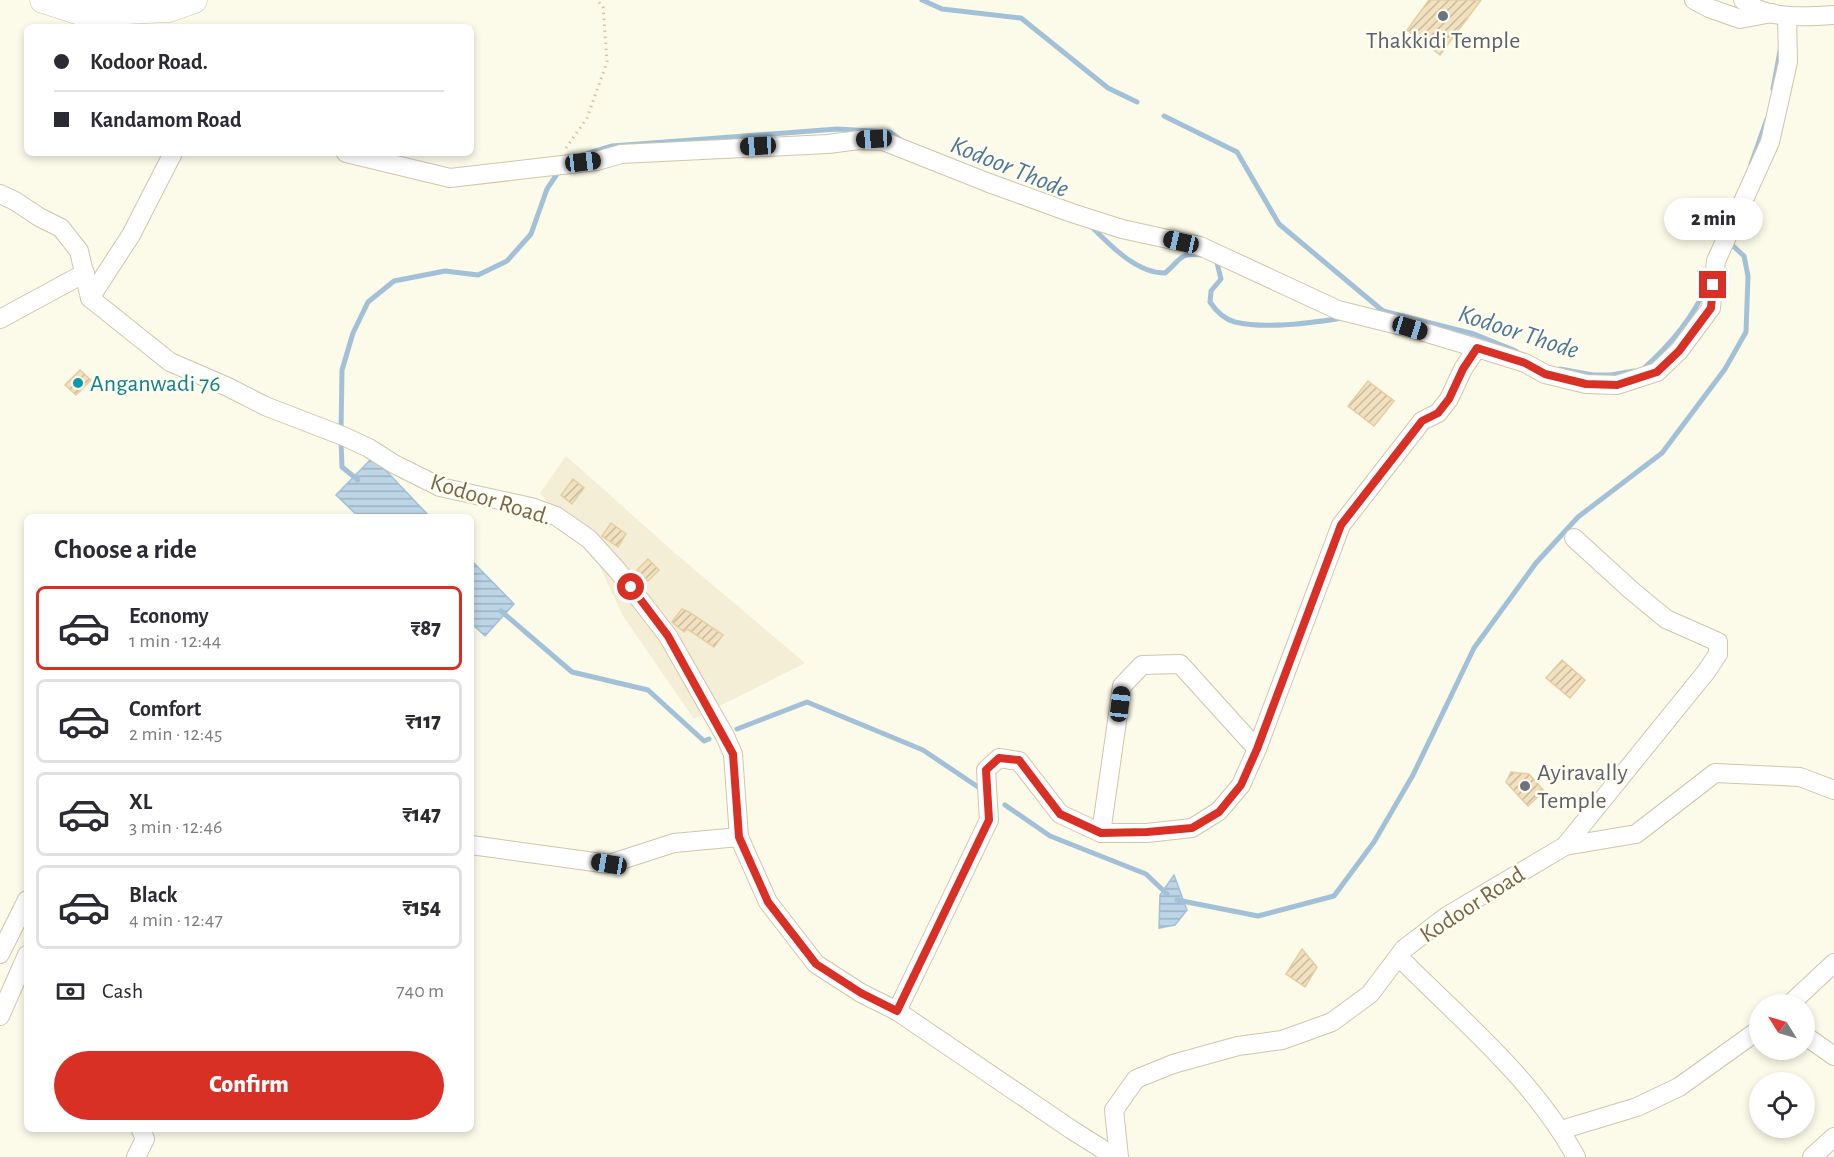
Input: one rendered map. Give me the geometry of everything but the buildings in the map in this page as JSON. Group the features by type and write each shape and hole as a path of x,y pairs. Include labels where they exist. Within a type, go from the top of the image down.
{"main road":[{"path":"43,0 83,13 122,6 169,9 194,0"}],"street":[{"path":"1694,0 1740,19 1779,14"},
{"path":"1743,0 1757,9 1779,14 1824,17 1834,15"},
{"path":"359,156 450,177 597,161 621,154 828,144 874,139 1072,213 1122,229 1200,246 1338,310 1477,348 1525,363 1545,374 1586,384 1617,385 1657,372 1679,351 1711,308 1716,261 1770,142 1788,62 1779,14"},
{"path":"90,298 131,235 171,156"},
{"path":"0,194 61,228 78,251 90,298"},
{"path":"0,319 85,273"},
{"name":"Kodoor Road.","path":"90,298 170,362 265,406 341,435 440,487 531,507 556,516 589,539 617,570 668,636 724,736 733,754 739,837 768,902 816,964 861,993 897,1011 1072,1130 1117,1157"},
{"path":"897,1011 989,820 986,770 999,758 1019,760 1060,814 1101,833 1192,828 1219,812 1241,785 1257,749 1341,525 1422,421 1438,413 1449,399 1463,369 1477,348"},
{"path":"1565,846 1706,672 1718,654 1718,642 1666,619 1574,538"},
{"path":"1101,833 1122,686 1142,665 1180,664 1257,749"},
{"name":"Kodoor Road","path":"1117,1157 1114,1110 1136,1079 1173,1064 1238,1046 1281,1040 1332,1022 1370,994 1404,949 1447,916 1565,846 1636,834 1715,774 1800,777 1834,790"},
{"path":"474,845 609,864 674,843 739,837"},
{"path":"0,954 24,906"},
{"path":"1399,957 1514,1070 1562,1130 1576,1157"},
{"path":"0,1016 24,962"},
{"path":"1801,994 1834,963"},
{"path":"1562,1130 1637,1107 1679,1088 1749,1037"},
{"path":"1815,1043 1834,1056"},
{"path":"136,1157 145,1139 142,1132"},
{"path":"1812,1157 1834,1137"}],"path":[{"path":"561,165 587,118 607,62 603,7 597,0"}],"shaded area":[{"path":"566,456 676,554 805,663 694,719 623,616 600,567 540,493"}],"water":[{"path":"373,457 427,514 356,514 336,495"},
{"path":"474,563 514,604 485,636 474,626"},
{"path":"1174,875 1187,910 1175,925 1159,928 1160,895"}],"waterway":[{"path":"922,0 942,9 1021,18 1108,88 1137,102"},
{"name":"Kodoor Thode","path":"1773,89 1780,51"},
{"path":"1164,116 1237,152 1279,224 1383,311"},
{"name":"Kodoor Thode","path":"1751,164 1767,119"},
{"name":"Kodoor Thode","path":"583,155 612,146 837,129 890,132 902,141"},
{"name":"Kodoor Thode","path":"341,431 342,370 353,333 368,302 394,281 445,271 478,275 507,261 531,234 547,189 559,171"},
{"name":"Kodoor Thode","path":"1090,225 1124,256 1154,272 1165,273 1184,256 1201,255"},
{"path":"1177,900 1258,916 1334,896 1374,842 1413,775 1474,648 1536,563 1578,517 1662,453 1725,369 1746,332 1748,276 1744,256 1732,245 1726,243"},
{"name":"Kodoor Thode","path":"1215,260 1221,279 1211,291 1210,302 1220,314 1231,321 1274,325 1342,318"},
{"name":"Kodoor Thode","path":"1643,369 1679,332 1706,287"},
{"name":"Kodoor Thode","path":"1375,312 1383,311 1474,334 1516,351"},
{"name":"Kodoor Thode","path":"1560,369 1593,375 1634,371"},
{"path":"341,440 342,467 358,480"},
{"path":"501,611 572,672 648,690 704,741 709,739"},
{"path":"737,729 807,702 923,750 978,787"},
{"path":"1005,805 1050,836 1146,874 1167,894"}],"place":[{"name":"Thakkidi Temple","path":"1443,16"},
{"name":"Anganwadi 76","path":"78,383"},
{"name":"Ayiravally Temple","path":"1525,786"}],"route":[{"path":"631,587 668,636 733,754 739,837 768,902 816,964 861,993 897,1011 989,820 986,770 999,758 1019,760 1060,814 1101,833 1192,828 1219,812 1241,785 1257,749 1341,525 1422,421 1438,413 1449,399 1463,369 1477,348 1525,363 1545,374 1586,384 1617,385 1657,372 1679,351 1711,308 1713,285"}]}
